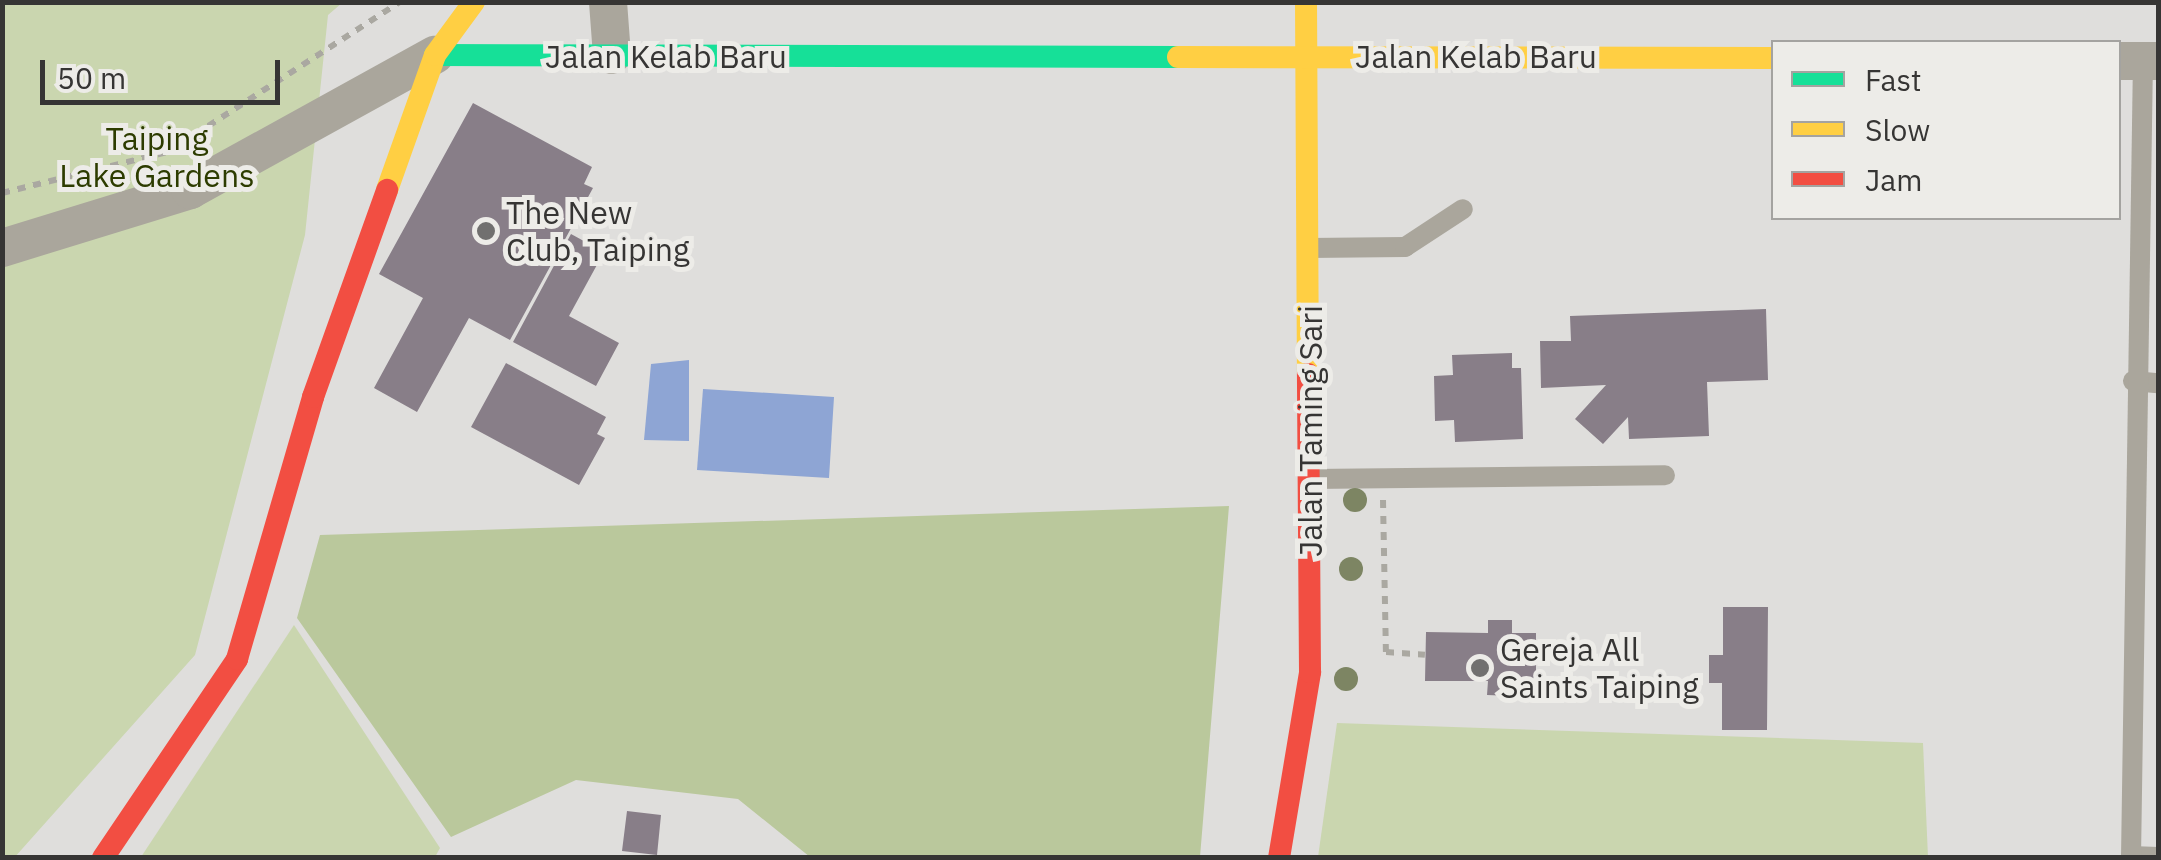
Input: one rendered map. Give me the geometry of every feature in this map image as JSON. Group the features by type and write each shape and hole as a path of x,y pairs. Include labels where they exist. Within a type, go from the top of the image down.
{"street":[{"path":"608,2 612,55"},
{"name":"Jalan Taming Sari","path":"1279,858 1310,672 1306,2"},
{"path":"103,858 244,642 313,396 435,54 468,4"},
{"path":"2,248 190,190 435,54"},
{"name":"Jalan Kelab Baru","path":"435,54 1771,58"}],"lane":[{"path":"2140,61 2132,382 2131,857 2158,857"},
{"path":"1308,248 1405,247 1463,209"},
{"path":"2132,382 2158,383"},
{"path":"1310,479 1665,475"}],"path":[{"path":"2,193 168,152 400,2"},
{"path":"1383,478 1386,652 1425,654"}],"green space":[{"name":"Taiping Lake Gardens","path":"2,3 342,3 328,15 305,235 195,655 14,858 2,857"},
{"path":"1229,506 1200,857 810,857 738,799 576,780 451,837 297,618 320,535"},
{"path":"294,625 440,848 435,857 141,857"},
{"path":"1337,723 1923,743 1928,857 1318,857"}],"water":[{"path":"689,360 689,441 644,440 651,364"},
{"path":"703,389 834,397 829,478 697,470"}],"building":[{"name":"The New Club, Taiping","path":"473,103 592,167 584,184 593,188 510,340 469,318 417,412 374,388 423,298 379,274"},
{"path":"571,234 604,252 569,316 619,343 596,386 513,342"},
{"path":"1766,309 1768,380 1707,382 1709,436 1629,439 1628,417 1603,444 1575,419 1606,385 1541,388 1540,341 1571,341 1570,316"},
{"path":"1512,353 1512,368 1521,368 1523,439 1455,442 1454,420 1435,421 1434,376 1453,375 1452,355"},
{"path":"506,363 606,417 597,434 605,438 579,485 471,427"},
{"path":"1723,607 1768,607 1767,730 1722,730 1722,683 1709,683 1709,655 1723,655"},
{"name":"Gereja All Saints Taiping","path":"1488,620 1512,620 1512,633 1536,633 1536,681 1512,681 1512,696 1487,695 1488,681 1425,681 1426,632 1488,633"},
{"path":"627,811 661,815 657,855 622,851"}],"traffic: fast":[{"path":"435,55 1178,57"}],"traffic: slow":[{"path":"387,190 435,55 474,2"},
{"path":"1306,2 1308,374"},
{"path":"1178,57 1771,58"}],"traffic: jam":[{"path":"103,858 237,659 313,397 387,190"},
{"path":"1279,858 1310,672 1308,374"}],"place":[{"name":"The New Club, Taiping","path":"486,231"},
{"name":"Gereja All Saints Taiping","path":"1480,668"}]}
